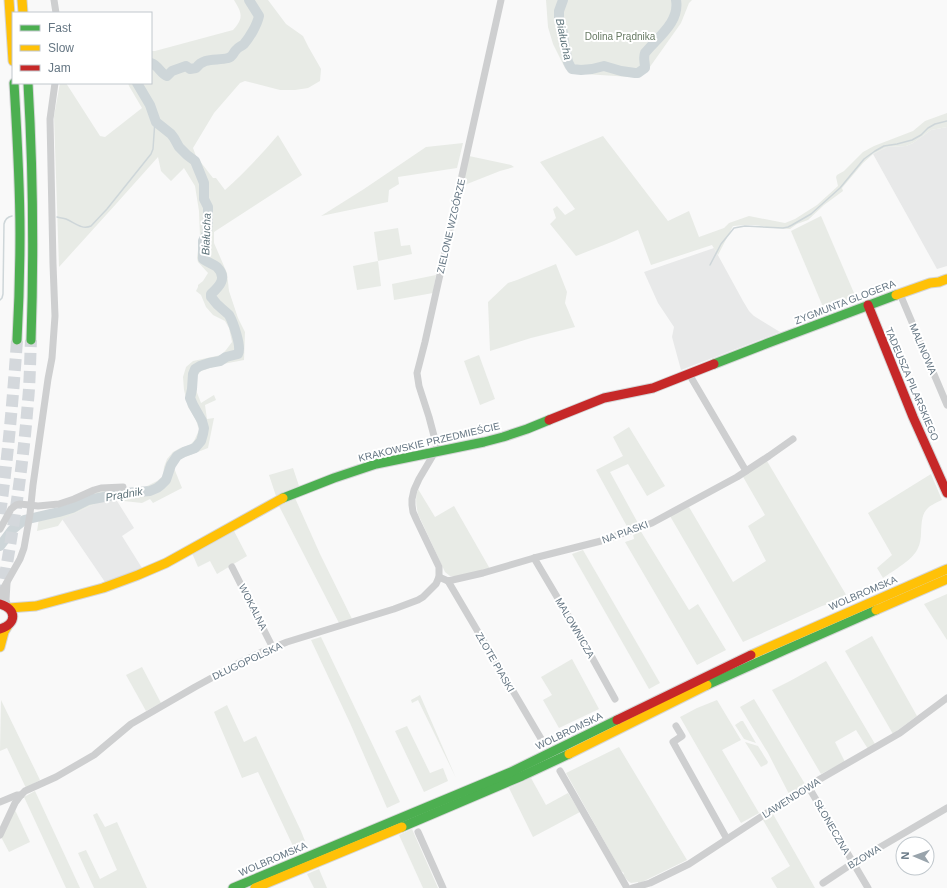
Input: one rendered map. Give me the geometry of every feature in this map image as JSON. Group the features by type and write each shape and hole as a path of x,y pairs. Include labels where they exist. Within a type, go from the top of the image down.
{"main road":[{"path":"9,0 12,45"},
{"path":"22,0 23,12"},
{"path":"14,84 20,174 20,269 17,340"},
{"path":"28,84 34,216 32,340"},
{"name":"ZYGMUNTA GLOGERA","path":"930,283 937,277 947,273"},
{"name":"ZYGMUNTA GLOGERA","path":"768,343 868,305 930,283 947,279"},
{"name":"TADEUSZA PILARSKIEGO","path":"868,305 912,417 947,493"},
{"name":"KRAKOWSKIE PRZEDMIEŚCIE","path":"12,619 16,615 36,606 104,588 166,563 278,500 304,489 376,464 503,437 604,398 653,388 768,343"},
{"path":"914,588 947,569"},
{"path":"914,588 947,579"},
{"name":"WOLBROMSKA","path":"233,888 510,772 752,654 914,588"},
{"name":"WOLBROMSKA","path":"255,888 454,806 522,776 914,588"},
{"path":"0,647 4,632 3,628 10,624 12,619 12,614 6,606"},
{"name":"KRAKOWSKIE PRZEDMIEŚCIE","path":"6,606 36,606"}],"street":[{"path":"54,0 56,12"},
{"name":"ZIELONE WZGÓRZE","path":"436,451 429,417 419,386 417,373 501,0"},
{"path":"0,598 24,548 52,358 55,316 52,264 50,119 55,84"},
{"name":"MALINOWA","path":"900,294 947,405"},
{"path":"689,374 746,471"},
{"name":"NA PIASKI","path":"448,581 600,541 646,525 684,506 746,471 793,439"},
{"path":"436,451 419,480 413,494 412,509 439,567 439,577 448,581"},
{"path":"416,456 419,456 424,460 426,468"},
{"path":"0,529 13,506 20,504 38,506 59,504 94,490 123,487"},
{"name":"MALOWNICZA","path":"534,558 615,699"},
{"name":"WOKALNA","path":"232,567 273,648"},
{"name":"DŁUGOPOLSKA","path":"1,830 15,803 25,791 56,777 94,755 131,724 158,708 237,664 262,652 287,642 414,602 430,591 436,584 439,577"},
{"path":"6,606 8,581"},
{"name":"ZŁOTE PIASKI","path":"448,581 543,742"},
{"name":"LAWENDOWA","path":"632,888 650,882 689,864 808,786 900,733 947,699"},
{"path":"676,726 682,736 673,742 727,839"},
{"path":"560,771 627,888"},
{"name":"SŁONECZNA","path":"808,786 868,888"},
{"path":"0,802 17,795 20,796"},
{"name":"BZOWA","path":"822,882 947,808"},
{"path":"418,832 442,888"}],"shaded area":[{"path":"947,127 947,266 937,269 873,154 887,147 906,146 913,143 931,130"},
{"path":"714,248 749,311 754,316 780,332 681,370 672,337 674,327 658,303 644,272"},
{"path":"105,499 117,501 134,528 122,536 142,568 105,582 62,519"}],"green space":[{"path":"234,0 268,0 286,24 303,36 321,69 320,81 308,88 280,90 245,81 240,83 214,113 193,148 196,156 213,178 216,178 225,190 252,164 278,135 302,175 214,232 214,243 227,273 229,291 238,318 245,332 244,360 223,364 201,371 196,377 196,390 201,403 214,395 216,400 205,405 207,419 214,418 208,448 180,459 174,468 182,488 153,503 150,499 142,503 105,499 63,519 58,526 37,531 40,512 55,509 93,492 143,488 157,481 163,476 167,459 173,452 190,445 194,441 199,430 196,420 188,407 184,390 183,377 186,367 193,361 221,355 232,342 229,328 225,321 213,315 206,307 201,295 196,291 198,285 203,281 208,273 198,262 197,258 200,236 199,211 195,186 184,168 171,181 161,171 158,157 59,267 54,116 60,84 67,84 100,136 105,137 142,108 128,84 152,84 152,51 233,30 237,26 240,19 241,15"},
{"name":"Dolina Prądnika","path":"546,0 692,0 689,3 681,23 647,71 639,76 631,77 569,73 553,44 548,27"},
{"path":"947,113 947,127 931,130 913,143 906,146 887,147 873,154 863,163 842,188 843,191 824,205 808,220 797,224 790,229 755,225 733,226 718,255 712,245 651,265 638,230 576,256 550,224 556,218 553,209 557,206 565,215 575,209 540,162 603,136 668,221 689,211 699,237 724,228 729,223 749,216 785,223 795,219 817,205 838,186 837,175 844,171 863,152 874,146 913,131 925,121"},
{"path":"463,143 457,168 398,177 399,184 389,190 388,202 321,216 426,147"},
{"path":"469,156 511,165 514,167 462,186"},
{"path":"821,216 857,300 826,314 791,231"},
{"path":"398,228 401,246 410,245 412,254 378,261 374,232"},
{"path":"378,261 381,286 357,290 353,266"},
{"path":"556,264 567,292 565,303 575,327 531,338 490,351 488,302 508,283"},
{"path":"436,275 433,293 394,300 392,284"},
{"path":"479,355 495,399 480,405 464,361"},
{"path":"629,427 665,486 647,496 628,464 610,472 639,525 629,530 596,470 623,456 613,437"},
{"path":"767,461 848,598 822,606 743,642 670,516 689,507 733,582 766,561 748,526 765,515 742,475"},
{"path":"293,468 299,486 276,496 269,475"},
{"path":"931,474 942,500 927,509 923,516 920,543 916,552 912,557 883,578 877,568 892,555 868,513"},
{"path":"418,489 435,517 454,506 490,569 458,576 450,576 445,572 418,514 416,495"},
{"path":"295,498 320,554 352,619 339,623 279,506"},
{"path":"640,530 689,610 698,604 726,650 697,665 625,542 634,539 633,534"},
{"path":"234,531 247,556 217,574 210,561 198,567 192,553"},
{"path":"583,550 660,683 649,689 572,554"},
{"path":"947,594 947,640 924,604"},
{"path":"872,636 917,716 893,734 845,651"},
{"path":"321,637 400,802 387,808 350,723 311,640"},
{"path":"572,659 599,709 559,728 543,700 552,695 541,677"},
{"path":"826,661 875,744 868,749 856,730 835,742 845,762 821,774 772,690"},
{"path":"142,667 161,703 146,711 126,675"},
{"path":"420,695 456,778 418,700 412,703 411,700"},
{"path":"754,699 805,784 789,794 768,753 740,707"},
{"path":"1,700 40,780 26,788 7,748 0,751"},
{"path":"717,700 741,740 722,750 759,813 741,823 680,717"},
{"path":"227,705 244,742 256,736 305,841 293,846 258,772 242,778 214,712"},
{"path":"743,721 756,743 744,739 735,725"},
{"path":"407,726 430,773 443,768 448,781 424,792 395,731"},
{"path":"745,742 758,746 768,762 767,764 761,767"},
{"path":"619,747 687,860 638,884 638,882 631,883 623,875 624,873 621,871 566,773"},
{"path":"531,778 546,805 568,793 580,812 533,837 509,788"},
{"path":"35,791 80,888 66,888 24,797"},
{"path":"15,810 30,842 9,852 1,837"},
{"path":"97,813 105,827 117,822 147,888 94,888 78,853 86,850 100,879 117,870 93,815"},
{"path":"773,814 815,888 777,888 771,878 790,866 763,820"},
{"path":"412,829 438,888 423,888 399,835"},
{"path":"319,869 327,888 314,888 307,874"}],"waterway":[{"name":"Białucha","path":"152,64 167,76 172,71 186,66 190,69 196,68 206,61 231,57 246,41 258,20 259,16 249,0"},
{"name":"Białucha","path":"563,0 559,11 559,18 568,62 572,69 592,69 604,66 635,73 638,73 645,68 645,53 667,29 675,15 676,0"},
{"name":"Białucha","path":"0,546 12,530 24,520 72,508 88,500 125,493 150,491 161,485 166,480 171,465 177,456 195,448 201,441 204,428 190,398 195,369 238,354 239,351 238,340 231,318 211,297 211,294 221,282 222,275 217,267 203,259 203,241 207,233 208,216 208,207 204,199 204,183 195,161 179,147 171,134 156,122 150,105 138,84"},
{"path":"57,217 66,219 82,227 91,226 107,209 151,154 153,149 155,120"},
{"path":"710,265 721,244 734,228 745,226 783,228 792,225 811,214 840,188 864,159 875,151 884,146 912,140 935,124 947,121"},
{"path":"0,300 3,294 4,224 6,218 12,216"}],"tunnel":[{"path":"0,514 10,427 17,340"},
{"path":"1,597 23,450 29,393 31,340"}],"traffic: fast":[{"path":"14,84 20,214 20,273 17,340"},
{"path":"28,84 32,212 31,340"},
{"path":"714,364 896,295"},
{"path":"283,498 334,478 376,464 484,442 527,429 549,420"},
{"path":"707,685 876,610"},
{"path":"233,888 511,772 617,720"},
{"path":"402,827 522,776 569,754"}],"traffic: slow":[{"path":"9,0 12,46"},
{"path":"22,0 23,12"},
{"path":"896,295 930,283 947,279"},
{"path":"9,608 36,606 103,588 138,575 166,563 283,498"},
{"path":"751,655 947,569"},
{"path":"876,610 947,579"},
{"path":"0,647 7,627"},
{"path":"569,754 707,685"},
{"path":"255,888 402,827"}],"traffic: jam":[{"path":"868,305 913,417 947,493"},
{"path":"549,420 604,398 653,388 714,364"},
{"path":"0,604 10,609 13,616 10,624 0,629"},
{"path":"617,720 751,655"}],"water label":[{"name":"Prądnik","path":"124,494"}]}
